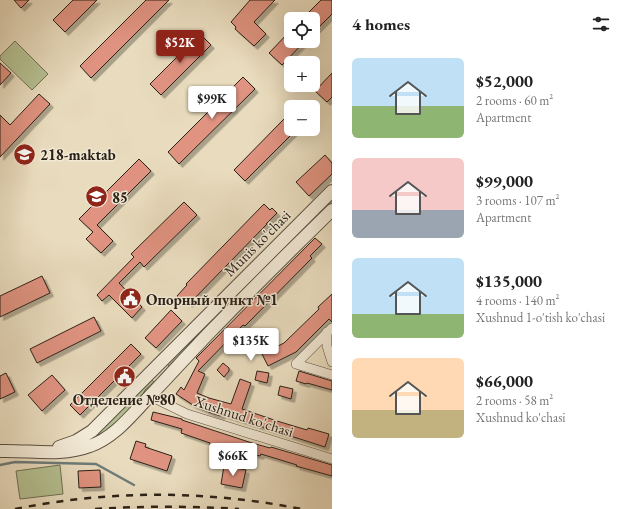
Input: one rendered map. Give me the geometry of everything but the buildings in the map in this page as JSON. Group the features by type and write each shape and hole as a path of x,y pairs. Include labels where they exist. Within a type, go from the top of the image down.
{"street":[{"name":"Munis ko'chasi","path":"40,452 59,448 82,438 92,431 332,191"},
{"name":"Munis ko'chasi","path":"0,451 72,451 101,441 112,434 210,332 332,210"},
{"path":"200,322 210,332"},
{"path":"330,330 327,346 332,362"},
{"path":"330,330 296,364 332,375"},
{"path":"154,370 165,380"},
{"name":"Xushnud ko'chasi","path":"150,396 187,414 332,459"}],"green space":[{"path":"15,41 48,74 32,90 0,59 0,56"},
{"path":"332,196 332,204 212,324 208,320"},
{"path":"201,328 204,332 170,367 166,363"},
{"path":"150,378 154,382 145,390 140,400 109,431 96,439 93,438 93,435"},
{"path":"60,465 63,494 20,499 16,471"}],"waterway":[{"path":"0,465 15,462 96,464 134,485"}],"railway":[{"path":"15,509 86,498 158,495 230,498 301,509"},
{"path":"95,509 131,507 203,507 239,509"}],"place":[{"name":"218-maktab","path":"24,154"},
{"name":"85","path":"96,197"},
{"name":"Опорный пункт №1","path":"131,299"},
{"name":"Отделение №80","path":"124,376"}]}
